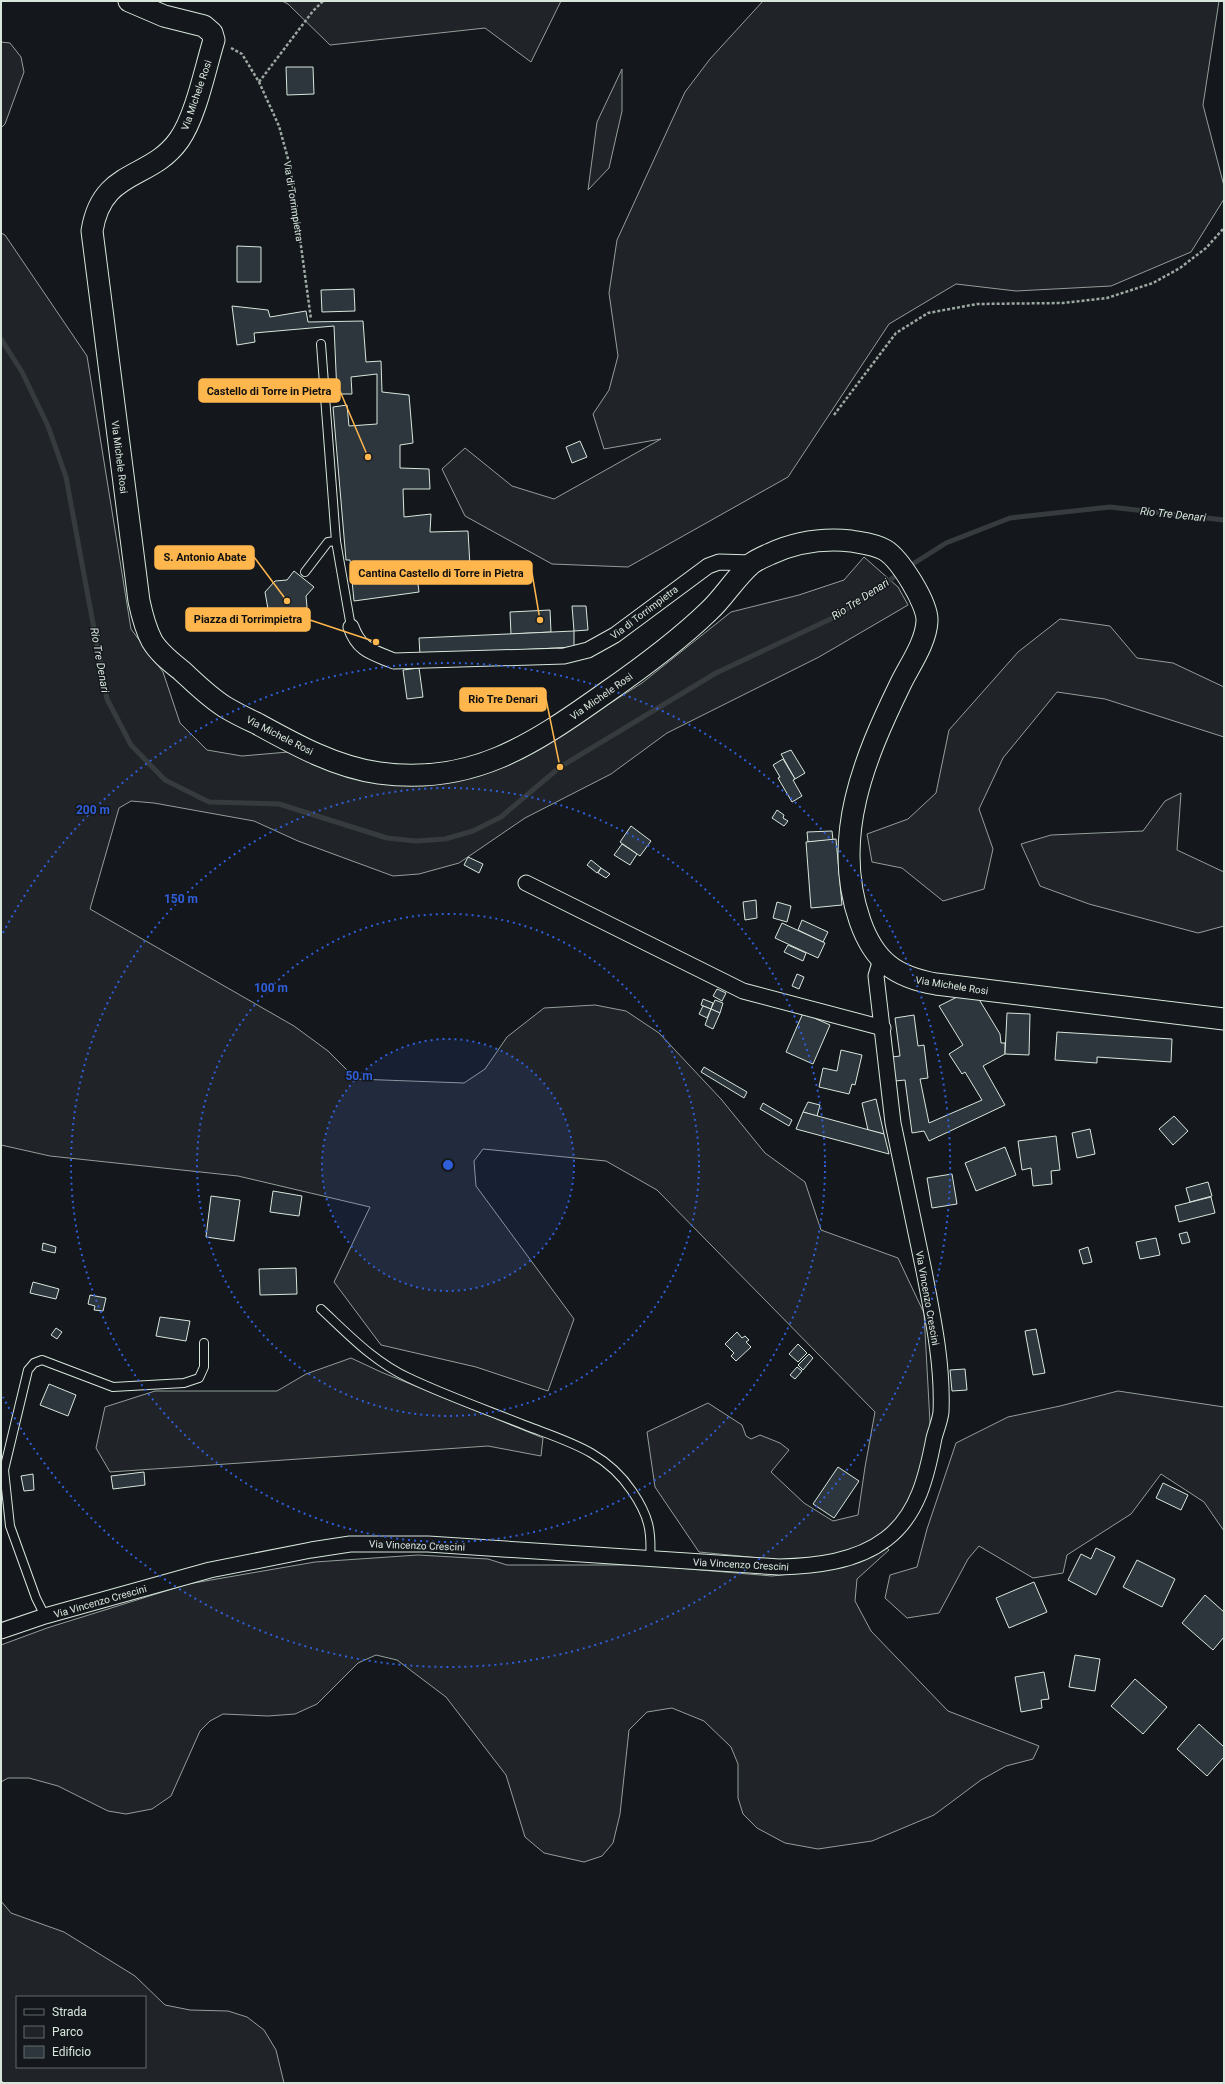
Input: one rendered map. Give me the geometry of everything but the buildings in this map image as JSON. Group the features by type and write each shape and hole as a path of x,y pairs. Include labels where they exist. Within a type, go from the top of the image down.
{"street":[{"path":"129,1 164,16 204,26 212,33 214,40"},
{"name":"Via Michele Rosi","path":"214,40 191,117 182,135 165,155 123,179 111,189 97,212 92,231 139,601 148,632 162,653 222,705 291,742 340,764 378,773 423,775 456,772 489,762 520,749 557,727 633,674 717,604 752,563 795,545 828,539 877,546 891,554 898,562 923,604 927,620 923,636 864,764 858,784 852,818 850,864 854,900 864,931 881,959 890,968 901,975 936,984 1224,1019"},
{"name":"Via di Torrimpietra","path":"351,627 359,645 369,651 394,661 564,656 588,650 615,635 702,568 719,562 752,563"},
{"path":"526,883 743,991 883,1028"},
{"name":"Via Vincenzo Crescini","path":"1,1631 45,1616 210,1570 311,1550 350,1544 428,1544 650,1560 779,1567 815,1565 837,1560 868,1550 887,1538 905,1521 918,1497 932,1457 941,1414 939,1362 933,1320 893,1123 884,1056 883,1028 876,976 881,959"}],"lane":[{"path":"321,344 336,540 351,627"},
{"path":"305,572 328,542 336,540"},
{"path":"321,1309 371,1354 396,1372 446,1394 582,1447 605,1461 625,1480 649,1519 651,1540 650,1560"},
{"path":"45,1616 36,1598 10,1526 4,1470 28,1370 34,1363 42,1360 113,1387 184,1383 199,1378 204,1367 204,1343"}],"path":[{"path":"259,82 313,11 323,1"},
{"name":"Via di Torrimpietra","path":"214,40 242,54 259,82 279,126 290,166 311,319"},
{"path":"834,415 896,333 928,313 977,304 1063,303 1107,298 1153,283 1180,268 1206,248 1224,228"}],"green space":[{"path":"282,1 561,1 531,62 485,28 330,45 288,4"},
{"path":"763,1 1219,1 1203,105 1224,186 1224,199 1191,252 1111,286 1016,291 956,284 889,324 788,477 628,567 552,564 465,516 442,469 465,448 512,486 554,499 661,439 604,449 593,414 609,390 618,356 609,293 617,240 685,92 710,59"},
{"path":"1,42 10,43 21,57 24,72 5,124 1,128"},
{"path":"622,69 622,111 609,168 588,190 597,122"},
{"path":"1,233 5,235 87,356 131,629 163,672 180,723 207,750 242,756 288,752 368,780 425,785 462,779 539,748 642,683 731,612 799,595 844,580 864,557 898,587 908,605 819,657 667,733 611,774 525,818 459,863 419,874 393,876 298,841 254,821 154,803 131,801 119,808 90,909 294,1026 328,1051 356,1079 464,1083 485,1069 507,1037 544,1008 595,1005 626,1011 659,1033 721,1099 765,1153 805,1182 821,1230 898,1258 924,1313 931,1441 913,1494 890,1532 859,1549 800,1562 699,1552 655,1487 647,1432 708,1403 742,1425 746,1436 751,1439 760,1435 780,1443 789,1450 771,1472 804,1503 833,1521 858,1515 875,1412 657,1190 606,1161 483,1149 474,1161 476,1186 574,1319 548,1391 476,1367 381,1345 334,1282 370,1207 238,1176 50,1156 1,1145"},
{"path":"1060,619 1110,626 1137,658 1173,663 1224,687 1224,737 1105,699 1057,692 1003,758 979,809 993,849 984,889 943,901 902,868 872,862 867,834 908,819 936,793 949,730 1018,652"},
{"path":"1181,793 1177,850 1224,872 1224,926 1198,933 1089,904 1040,886 1021,844 1051,835 1143,831 1165,801"},
{"path":"351,1358 381,1372 543,1438 541,1456 488,1446 110,1472 96,1448 105,1407 155,1391 277,1391 306,1374"},
{"path":"1118,1391 1224,1407 1224,1531 1204,1502 1161,1474 1131,1514 1067,1555 1063,1573 1033,1578 979,1546 968,1559 939,1613 907,1618 885,1598 890,1575 917,1567 927,1529 956,1443 1008,1417 1060,1406"},
{"path":"884,1545 889,1550 857,1579 855,1601 871,1631 948,1711 1039,1746 1033,1759 1006,1766 981,1780 934,1815 872,1841 818,1849 785,1843 757,1828 743,1814 738,1798 738,1764 731,1747 704,1721 672,1708 647,1712 629,1730 620,1814 613,1843 602,1856 584,1862 544,1853 525,1837 506,1775 446,1697 397,1660 376,1655 358,1663 317,1704 295,1714 268,1716 223,1714 210,1721 200,1731 171,1796 152,1809 126,1814 108,1811 58,1786 29,1778 8,1778 1,1782 1,1645 47,1628 188,1584 315,1562 418,1555 488,1559 507,1565 641,1565 772,1576 826,1570"},
{"path":"1,1901 11,1913 64,1932 135,1976 165,2005 190,2010 228,2011 247,2017 264,2030 276,2050 284,2083 4,2083 1,2080"}],"waterway":[{"name":"Rio Tre Denari","path":"1,339 22,372 48,426 66,477 107,699 131,745 165,780 209,802 279,804 387,838 416,841 445,839 473,831 501,817 560,767 716,673 837,616 900,573"},
{"name":"Rio Tre Denari","path":"908,567 946,543 1010,518 1110,507 1224,520"}],"place":[{"name":"Castello di Torre in Pietra","path":"368,457"},
{"name":"S. Antonio Abate","path":"287,601"},
{"name":"Cantina Castello di Torre in Pietra","path":"540,620"},
{"name":"Piazza di Torrimpietra","path":"376,642"},
{"name":"Rio Tre Denari","path":"560,767"}]}
